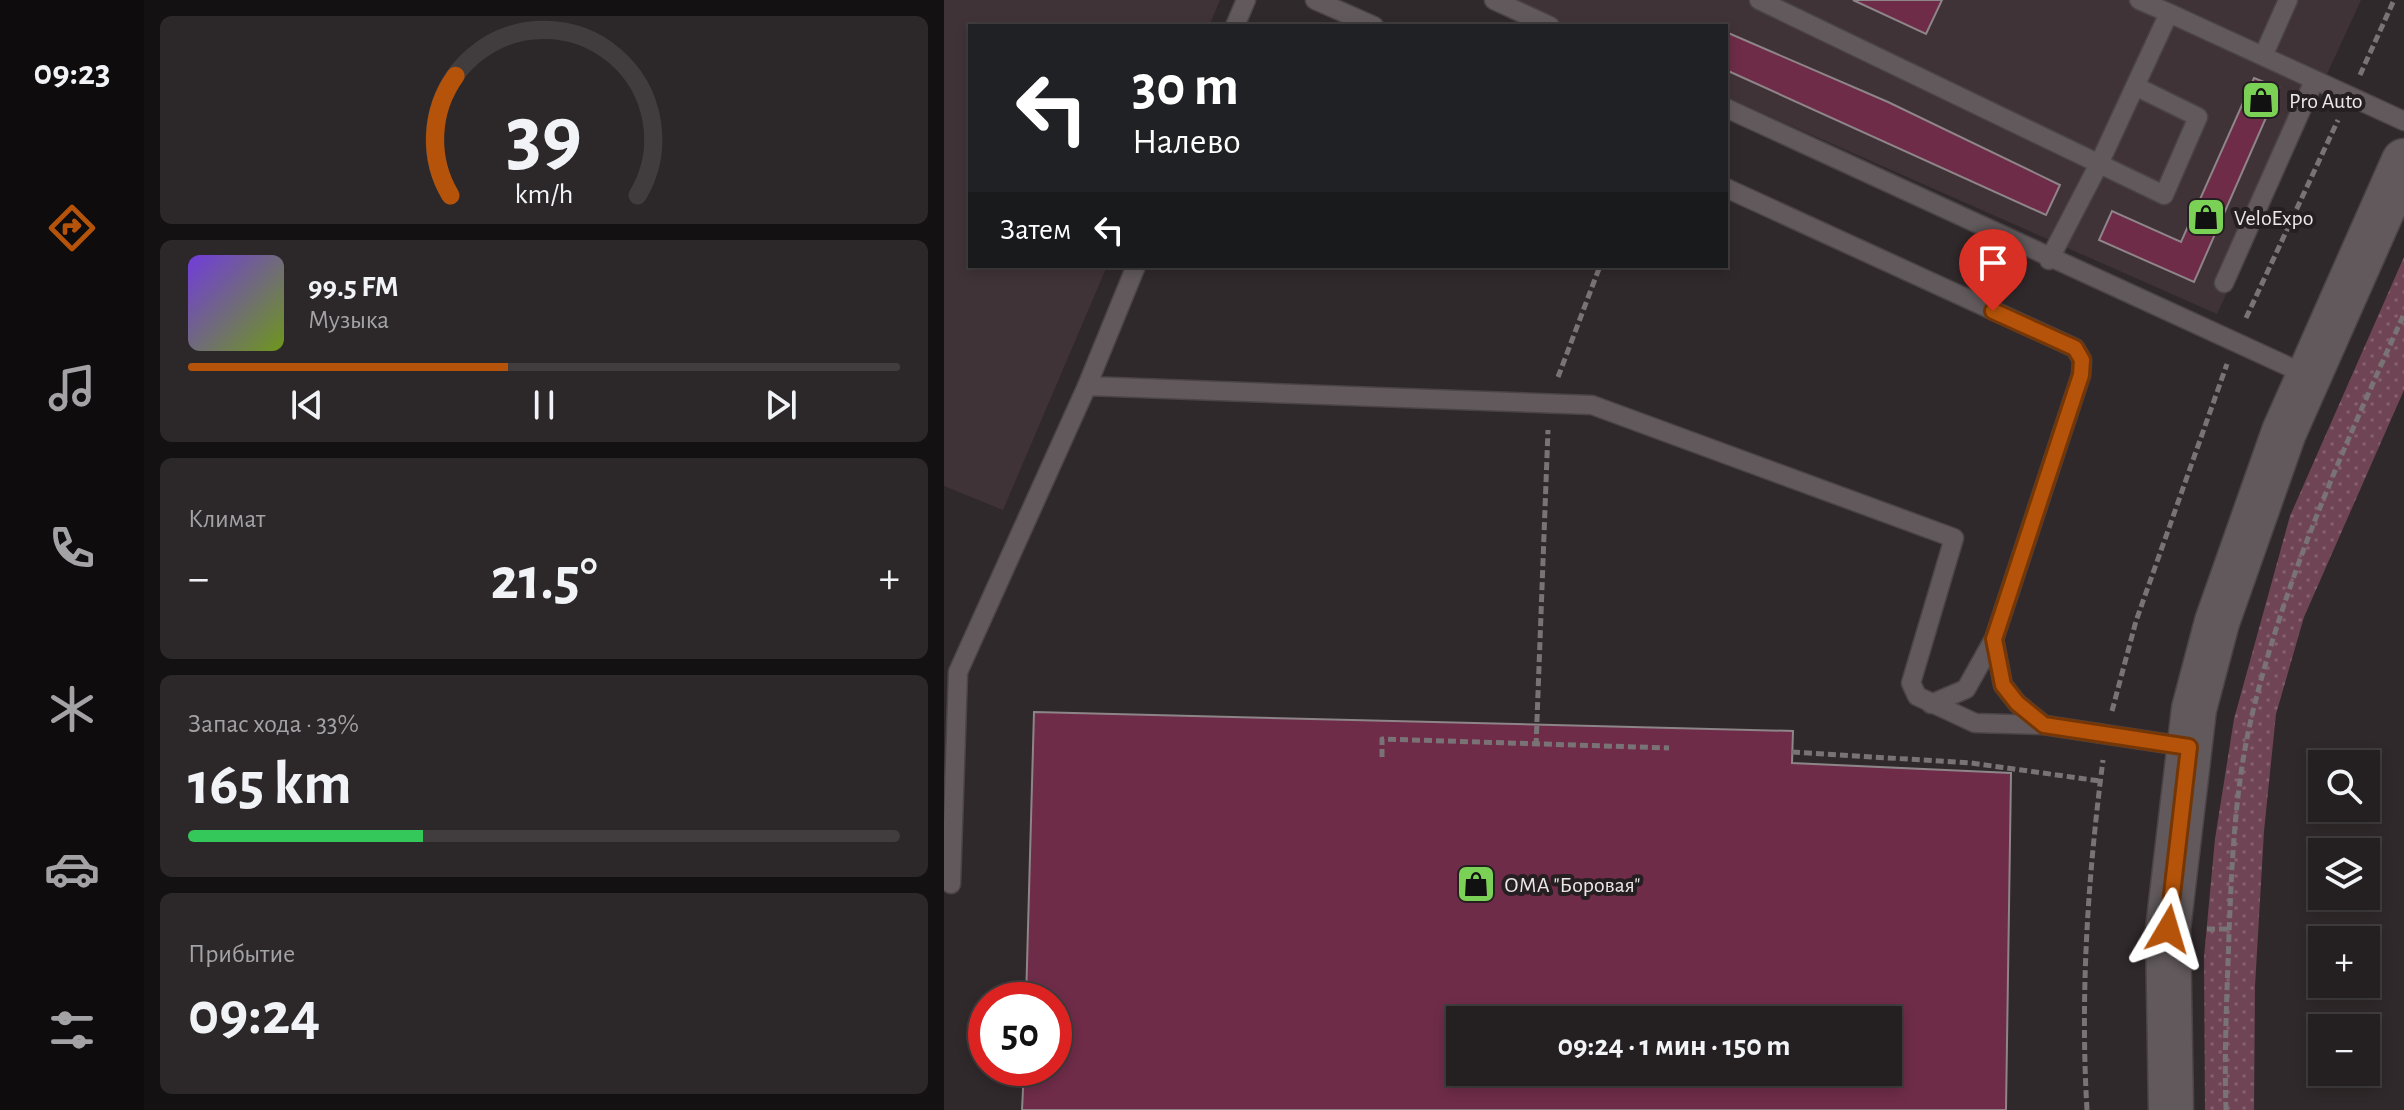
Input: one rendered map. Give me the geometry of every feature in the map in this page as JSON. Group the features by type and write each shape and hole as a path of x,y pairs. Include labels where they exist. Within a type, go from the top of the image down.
{"main road":[{"path":"2171,1110 2168,929 2194,709 2217,622 2307,375 2404,161"}],"lane":[{"path":"1236,24 1246,0"},
{"path":"1315,0 1369,24"},
{"path":"1494,0 1546,24"},
{"path":"1759,0 2164,195 2198,117 2135,86"},
{"path":"2139,0 2264,54 2314,81 2404,121"},
{"path":"2264,54 2288,0"},
{"path":"2049,260 2099,164 2169,13"},
{"path":"2224,283 2314,81"},
{"path":"1728,109 2049,260 2307,375"},
{"path":"1728,189 2075,348 2082,360 2081,375 1994,639 1966,689 1931,704"},
{"path":"951,884 951,671 1087,386 1135,268"},
{"path":"1087,386 1592,405 1954,538 1911,683 1917,696 1975,723 2044,725 2189,747"},
{"path":"1994,639 2003,685 2017,703 2044,725"}],"path":[{"path":"2087,1110 2084,1056 2089,881 2106,734 2136,621 2235,341 2394,0"},
{"path":"1536,746 1549,402 1599,268"},
{"path":"2226,1110 2224,1049 2231,870 2236,811 2252,713 2286,596 2330,477 2404,314"},
{"path":"1382,757 1382,739 1669,748"},
{"path":"1792,752 1971,763 2100,781"}],"shaded area":[{"path":"944,0 1220,0 1210,24 968,24 968,268 1106,268 1003,510 944,486"},
{"path":"1507,0 2361,0 2217,314 1728,98 1728,24 1561,24"},
{"path":"2404,257 2404,390 2304,617 2276,714 2264,831 2255,986 2254,1110 2205,1110 2204,957 2215,839 2234,719 2290,516"}],"building":[{"path":"1853,0 1942,0 1926,34"},
{"path":"1728,33 1888,102 2060,185 2046,215 1728,71"},
{"path":"2254,78 2279,88 2194,282 2099,240 2112,211 2181,242"},
{"name":"ОМА \"Боровая\"","path":"1034,712 1793,731 1792,763 2011,773 2006,1110 1022,1110 1023,1086 1072,1086 1072,982 1026,982"}],"place":[{"name":"Pro Auto","path":"2261,100"},
{"name":"VeloExpo","path":"2206,217"},
{"name":"ОМА \"Боровая\"","path":"1476,884"}],"route":[{"path":"1993,311 2075,348 2082,360 2081,375 1994,639 2003,685 2017,703 2044,725 2189,747 2168,929"}]}
